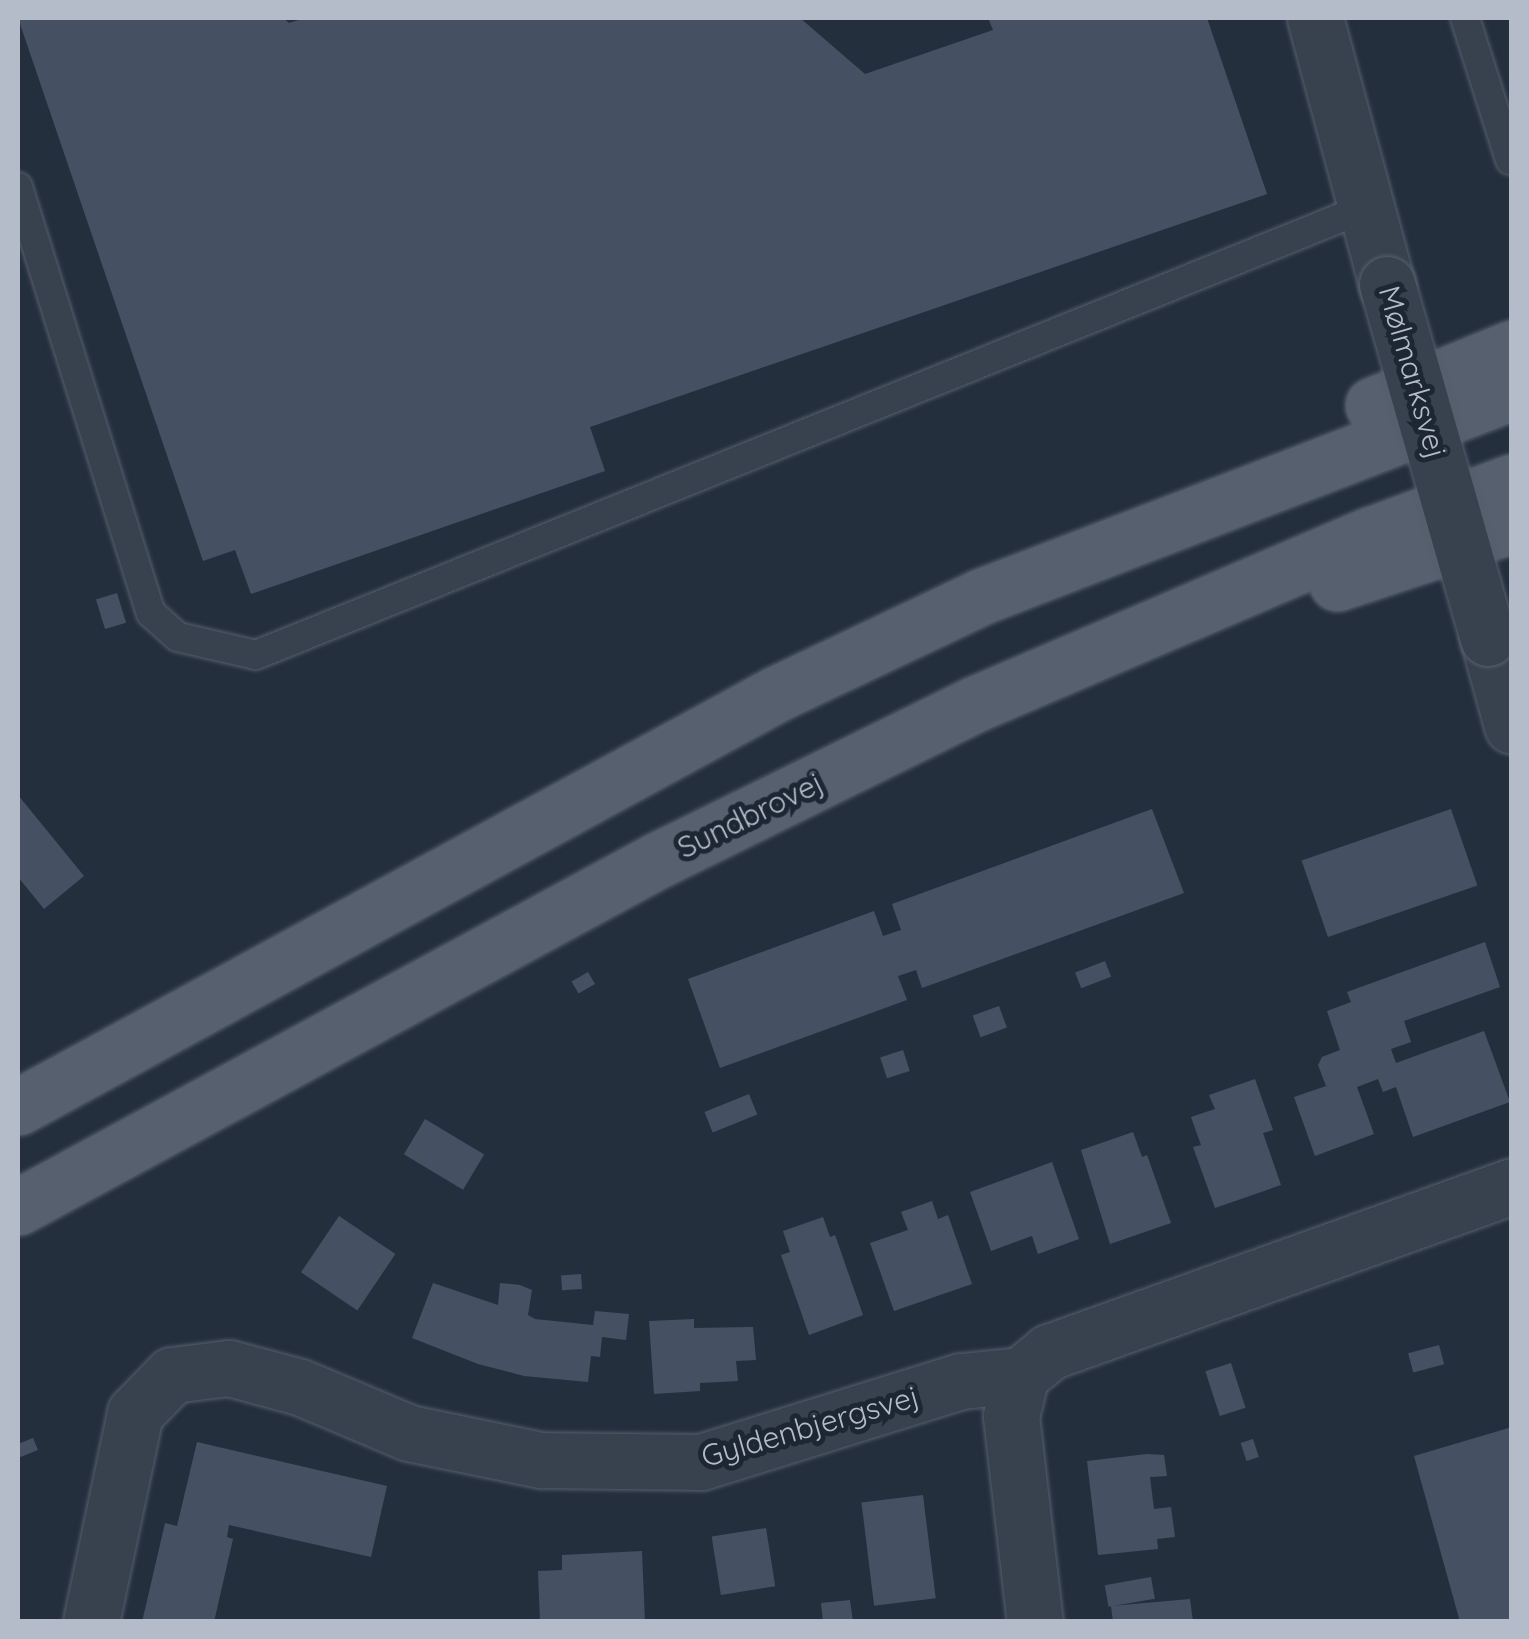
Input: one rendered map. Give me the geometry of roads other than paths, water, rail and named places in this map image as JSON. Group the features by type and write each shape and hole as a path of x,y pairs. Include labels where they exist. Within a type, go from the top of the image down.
{"main road":[{"path":"18,1107 776,694 980,597 1223,467 1512,348"},
{"path":"980,597 1512,392"},
{"name":"Sundbrovej","path":"18,1206 658,860 975,704 1370,535 1512,482"},
{"path":"1159,625 1367,576 1512,525"}],"street":[{"name":"Mølmarksvej","path":"1316,18 1512,726"},
{"name":"Gyldenbjergsvej","path":"91,1622 135,1413 172,1375 229,1368 300,1387 409,1433 540,1460 702,1462 961,1381 1021,1374 1049,1352 1512,1186"},
{"path":"1021,1374 1011,1416 1034,1622"}],"lane":[{"path":"1465,18 1510,160"},
{"path":"18,187 150,613 178,636 256,655 1370,206"}]}
